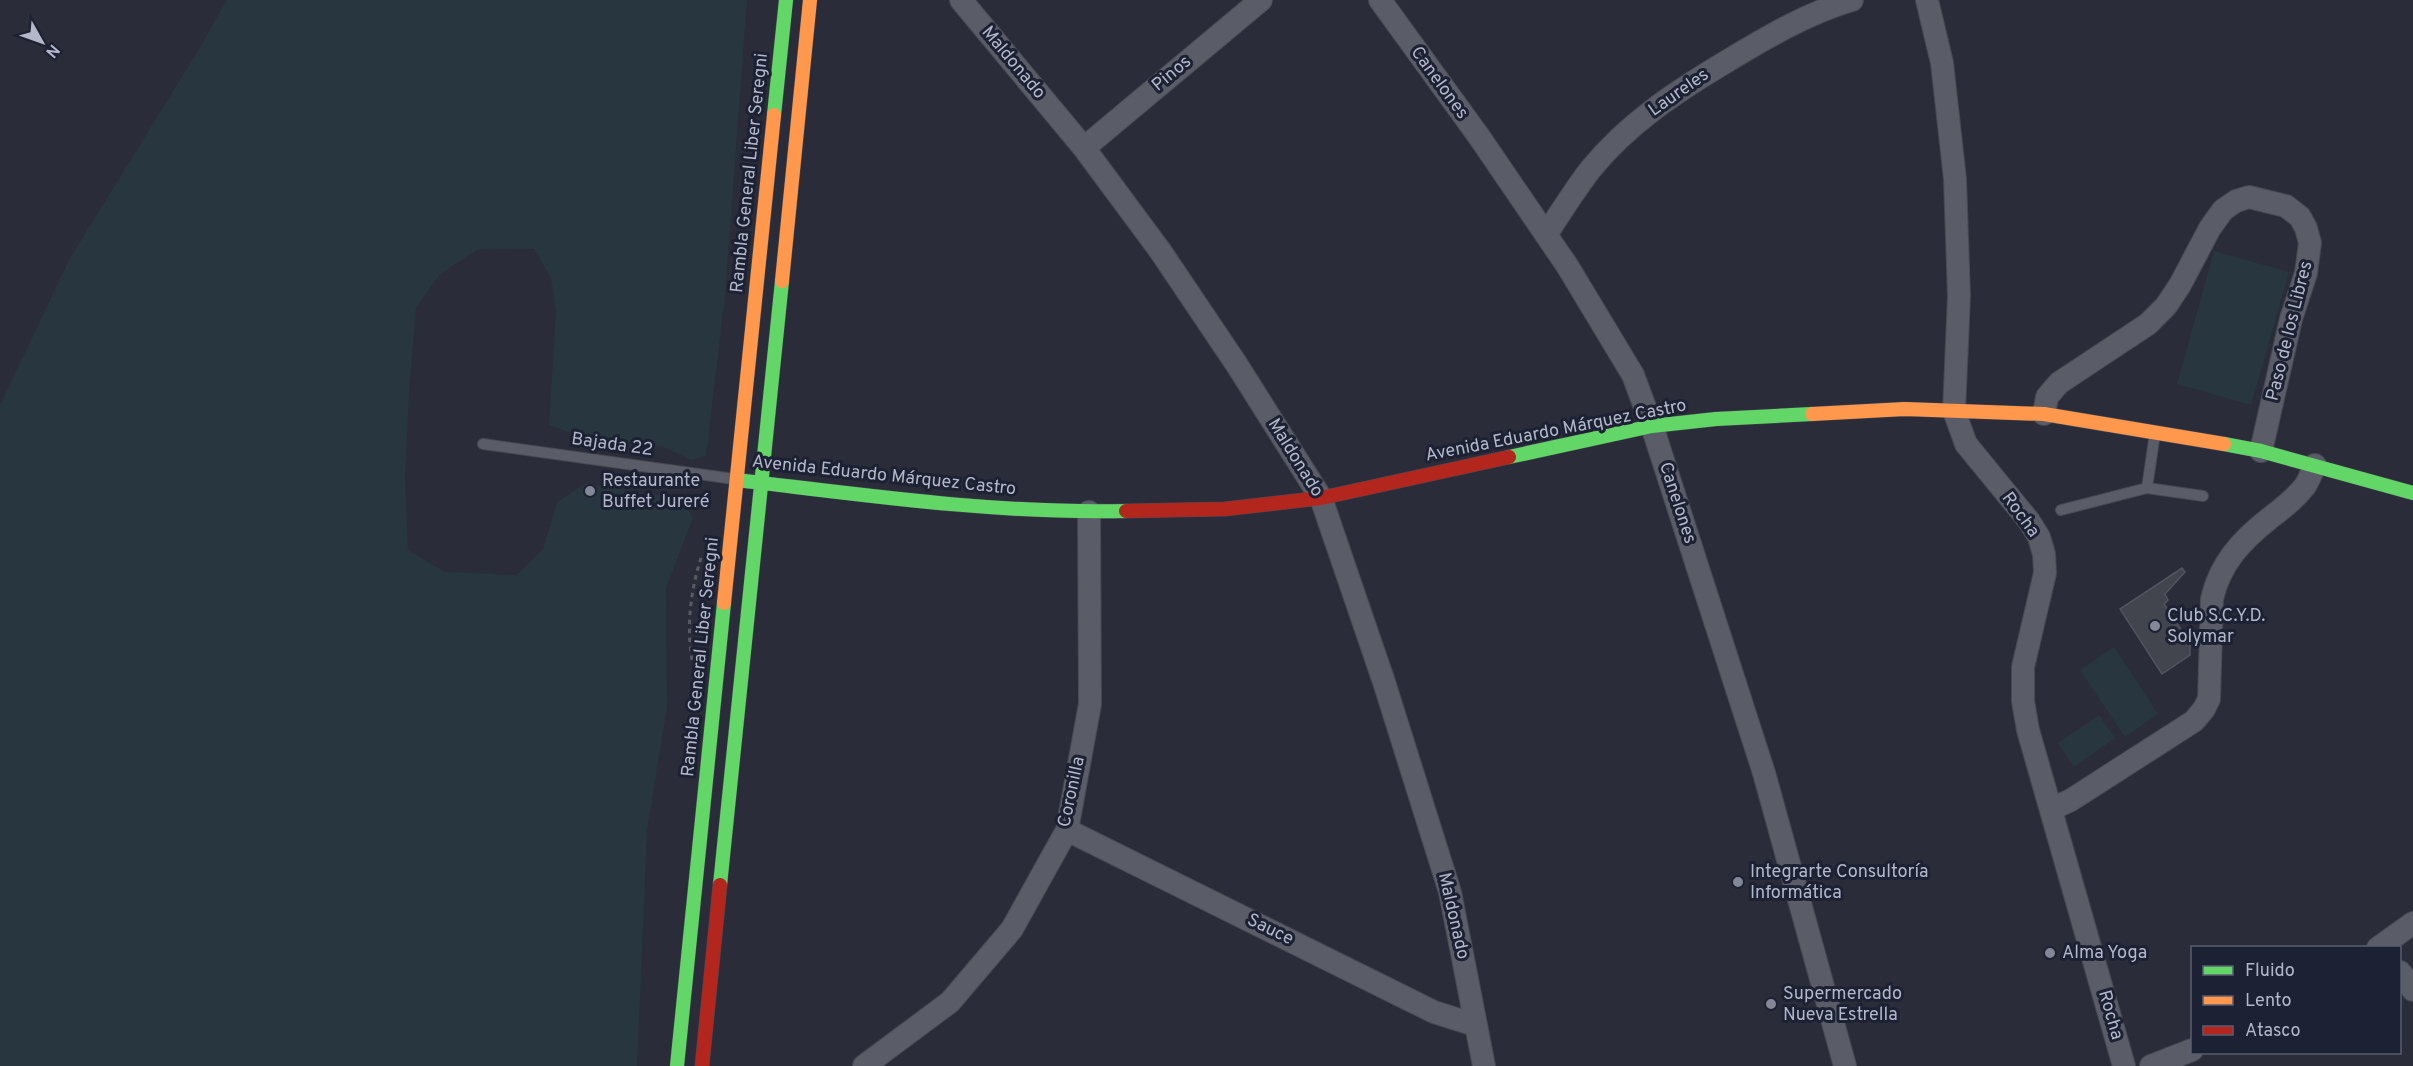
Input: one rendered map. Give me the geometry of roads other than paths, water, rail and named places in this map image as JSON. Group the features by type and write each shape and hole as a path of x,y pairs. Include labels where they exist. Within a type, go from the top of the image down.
{"main road":[{"name":"Rambla General Liber Seregni","path":"677,1066 786,0"},
{"path":"702,1066 810,0"},
{"name":"Avenida Eduardo Márquez Castro","path":"737,480 942,504 1089,512 1225,509 1322,498 1652,426 1716,419 1905,409 2044,414 2156,431 2261,451 2413,494"}],"street":[{"name":"Maldonado","path":"961,0 1084,148 1161,252 1225,346 1322,498 1384,682 1450,892 1484,1066"},
{"name":"Pinos","path":"1084,148 1261,0"},
{"name":"Canelones","path":"1380,0 1480,138 1546,235 1633,375 1652,426 1764,773 1845,1066"},
{"name":"Laureles","path":"1546,235 1590,170 1629,129 1671,94 1765,38 1852,0"},
{"name":"Rocha","path":"1927,0 1942,63 1955,179 1959,296 1954,411 1966,444 2029,520 2044,554 2045,573 2023,667 2023,701 2028,730 2124,1066"},
{"name":"Paso de los Libres","path":"2044,414 2047,397 2059,383 2148,324 2166,306 2180,285 2210,228 2223,210 2236,201 2249,197 2286,206 2300,217 2310,243 2306,273 2291,319 2261,451"},
{"path":"2052,809 2071,800 2154,748 2194,721 2204,709 2209,699 2212,599 2224,565 2248,536 2293,501 2306,485 2315,465"},
{"name":"Coronilla","path":"864,1066 950,1002 966,984 1012,930 1066,830 1090,704 1089,512"},
{"name":"Sauce","path":"1066,830 1434,1012 1475,1025"},
{"path":"2381,946 2413,923"},
{"path":"2401,973 2413,990"},
{"path":"2151,1066 2191,1051"}],"lane":[{"path":"2147,488 2156,431"},
{"name":"Bajada 22","path":"483,444 737,480"},
{"path":"2061,510 2147,488 2203,496"}],"place":[{"name":"Restaurante Buffet Jureré","path":"590,491"},
{"name":"Club S.C.Y.D. Solymar","path":"2155,626"},
{"name":"Integrarte Consultoría Informática","path":"1738,882"},
{"name":"Alma Yoga","path":"2050,953"},
{"name":"Supermercado Nueva Estrella","path":"1771,1004"}]}
